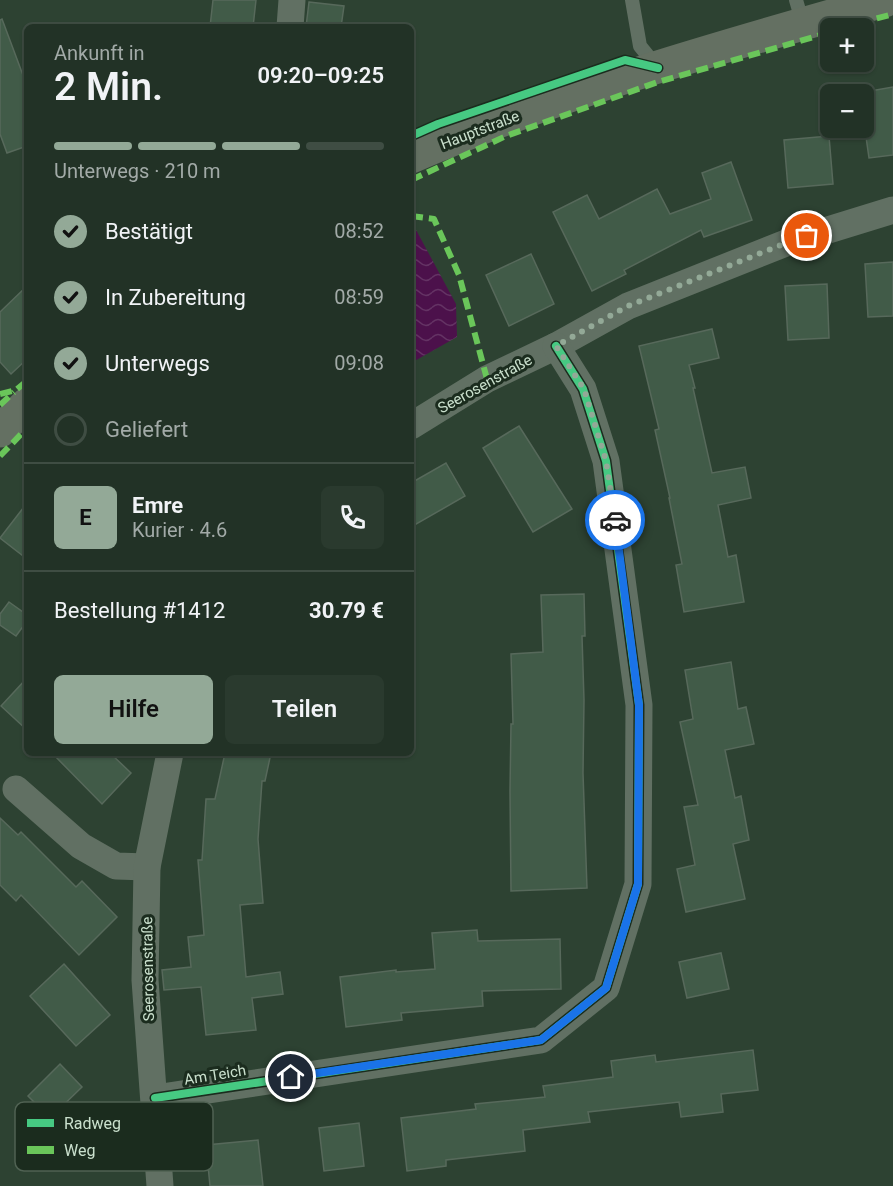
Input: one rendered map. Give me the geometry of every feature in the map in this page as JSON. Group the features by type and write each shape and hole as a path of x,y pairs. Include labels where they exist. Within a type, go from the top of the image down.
{"main road":[{"name":"Hauptstraße","path":"414,156 549,103 658,69 800,12 887,0"},
{"path":"0,431 24,407"}],"street":[{"path":"290,24 292,0"},
{"name":"Seerosenstraße","path":"414,424 487,379 556,346 628,306 786,243 893,210"},
{"name":"Am Teich","path":"155,1098 541,1040 606,988 638,884 639,705 606,461 584,389 556,346"},
{"name":"Seerosenstraße","path":"155,1102 145,980 147,867 169,756"},
{"path":"16,789 81,846 116,866 147,867"},
{"name":"Seerosenstraße","path":"159,1171 160,1186"}],"lane":[{"path":"632,0 640,46 658,69"}],"water":[{"path":"414,228 456,304 457,337 414,361"}],"building":[{"path":"213,0 256,0 253,24 210,24"},
{"path":"309,2 344,6 341,24 306,24"},
{"path":"2,19 24,78 24,147 7,153 0,134 0,20"},
{"path":"893,87 893,155 869,158 866,138 874,138 874,90"},
{"path":"829,138 833,184 788,188 784,140"},
{"path":"731,162 752,220 704,237 701,230 624,270 626,274 592,291 553,212 587,195 599,219 657,189 670,214 711,199 702,173"},
{"path":"531,254 554,304 509,326 486,275"},
{"path":"893,262 893,316 868,317 865,264"},
{"path":"827,284 829,338 788,340 785,286"},
{"path":"24,289 24,362 11,374 0,362 0,312"},
{"path":"712,329 719,358 689,365 712,473 745,467 751,498 718,505 728,557 736,555 744,602 684,612 676,565 682,564 655,430 659,429 639,346"},
{"path":"519,426 572,509 533,532 483,448"},
{"path":"446,463 465,496 414,525 414,481"},
{"path":"24,507 24,557 0,538"},
{"path":"584,594 583,773 587,888 511,891 510,791 511,724 513,724 511,654 543,652 541,595"},
{"path":"9,602 24,613 24,625 16,636 0,625 0,614"},
{"path":"731,662 738,709 746,707 754,744 725,750 735,798 741,796 749,840 733,844 745,899 686,912 677,869 695,865 684,807 698,805 680,722 693,719 685,670"},
{"path":"24,681 24,727 1,706"},
{"path":"55,756 113,756 131,773 102,804"},
{"path":"224,756 270,756 265,781 262,781 258,839 263,903 240,905 246,977 280,972 283,994 252,998 256,1030 206,1035 201,987 164,990 162,970 191,967 188,937 204,935 198,860 202,860 206,799 215,799"},
{"path":"0,818 18,835 21,832 76,887 82,881 117,917 79,955 21,895 16,901 0,885"},
{"path":"477,930 478,941 560,939 561,989 482,991 483,1006 401,1013 402,1020 346,1027 340,977 396,970 396,972 435,969 432,933"},
{"path":"721,953 729,989 687,998 679,962"},
{"path":"64,964 110,1015 76,1046 30,996"},
{"path":"753,1050 758,1090 721,1094 723,1112 681,1117 679,1102 588,1112 590,1122 523,1130 525,1151 446,1160 446,1166 407,1171 401,1118 476,1109 475,1104 545,1097 543,1086 613,1077 611,1061 655,1055 656,1062"},
{"path":"60,1064 82,1087 67,1102 34,1102 28,1096"},
{"path":"359,1123 364,1166 324,1171 319,1128"},
{"path":"258,1140 263,1186 210,1186 209,1171 213,1171 213,1144"}],"marked path":[{"path":"874,19 893,14"},
{"path":"414,179 506,136 658,82 820,35"},
{"path":"414,216 434,219 459,275 487,379"},
{"path":"0,394 16,390 24,383"},
{"path":"0,405 14,392"},
{"path":"0,456 24,431"}],"cycle path":[{"path":"414,135 438,124 625,60 658,68"},
{"path":"155,1098 541,1040 606,988 638,884 639,705 606,461 583,389 556,346"}],"way so far":[{"path":"615,520 606,461 584,389 556,346 628,306 807,236"}],"route":[{"path":"291,1077 541,1040 606,988 638,884 639,705 615,520"}]}
